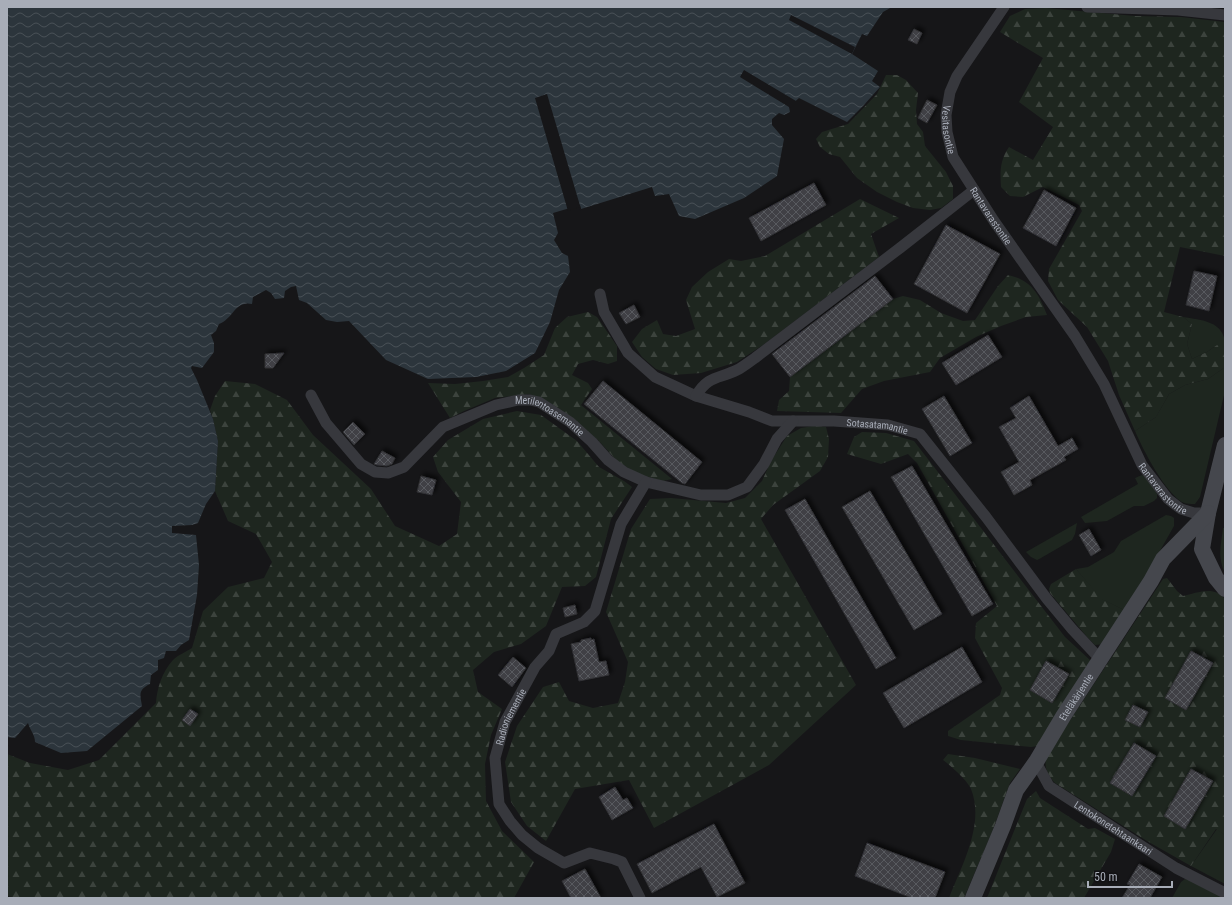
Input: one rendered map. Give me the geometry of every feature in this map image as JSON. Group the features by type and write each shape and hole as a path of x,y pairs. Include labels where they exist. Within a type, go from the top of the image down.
{"street":[{"name":"Vesitasontie","path":"974,190 953,157 947,132 946,115 948,100 957,76 1004,7"},
{"path":"1087,7 1178,9 1225,15"},
{"name":"Rantavarastontie","path":"696,396 700,388 714,377 736,370 755,358 974,190 1097,372 1142,465 1168,499 1181,509 1194,513 1208,513"},
{"name":"Sotasatamantie","path":"600,294 604,312 628,353 655,377 696,396 749,412 772,421 834,421 888,425 920,434 986,517 1047,599 1072,630 1101,660"},
{"name":"Merilentoasemantie","path":"311,395 326,423 361,464 375,472 388,473 404,467 442,427 496,405 518,400 530,400 539,402 570,422 592,442 608,460 624,472 646,482 701,495 728,495 747,487 764,464 777,439 793,421"},
{"path":"1225,445 1208,513 1202,549 1216,578 1225,588"},
{"name":"Radioniementie","path":"640,898 622,862 590,853 564,863 538,848 522,835 510,821 499,804 495,758 505,722 535,667 549,651 556,634 584,622 595,611 621,524 646,482"},
{"name":"Eteläkärjentie","path":"973,898 1004,826 1016,790 1036,762 1064,715 1101,660 1151,581 1163,559 1208,513"},
{"name":"Lentokonetehtaankaari","path":"1036,762 1049,786 1176,868 1225,893"}],"green space":[{"path":"1046,8 1135,16 1181,17 1225,22 1225,256 1180,247 1164,312 1183,317 1192,324 1187,344 1192,359 1207,352 1217,345 1225,345 1225,367 1208,379 1185,385 1169,394 1156,417 1135,431 1119,395 1108,361 1087,327 1058,300 1048,281 1049,269 1082,211 1079,205 1043,187 1023,197 1010,196 1001,187 1001,166 1009,147 1033,160 1053,127 1019,102 1043,58 1000,32 1010,16 1025,9"},
{"path":"886,75 897,75 906,80 918,93 916,110 917,124 923,132 925,146 946,172 953,186 953,199 941,208 930,210 913,208 877,192 857,178 840,157 829,154 820,147 816,139 822,132 848,124 877,94"},
{"path":"860,199 899,218 871,234 879,257 763,345 737,362 701,373 673,375 656,369 642,357 632,342 642,329 657,320 663,334 676,336 695,329 686,300 692,287 708,272 729,259 741,261 765,256"},
{"path":"1008,275 1023,280 1033,289 1041,301 1047,315 1026,317 976,337 940,358 930,372 884,381 862,389 841,413 777,411 779,400 789,391 790,377 893,299 903,296 920,300 941,313 963,321 975,320 998,286"},
{"path":"588,312 597,317 617,346 617,361 608,364 593,360 578,364 572,375 588,383 592,389 581,405 672,479 663,481 640,475 618,462 599,441 567,414 547,401 529,394 495,398 450,418 428,383 455,384 508,377 544,355 555,328 567,317"},
{"path":"1183,317 1197,319 1216,326 1224,337 1225,345 1217,345 1207,352 1192,359 1187,344 1192,324"},
{"path":"1225,367 1225,391 1200,497 1195,504 1185,503 1175,497 1162,480 1143,449 1135,431 1156,417 1169,394 1185,385 1208,379"},
{"path":"225,381 255,384 287,400 313,435 371,489 395,526 439,546 457,534 461,502 438,472 433,457 448,440 483,419 517,411 541,415 577,441 599,467 632,487 611,519 596,577 585,586 562,587 546,626 521,644 494,652 473,670 478,692 502,709 491,735 485,764 486,801 502,831 534,862 514,898 18,898 7,896 7,754 30,763 68,770 99,760 156,703 159,686 169,665 175,658 192,648 203,611 228,587 264,578 272,562 256,534 228,521 215,491 218,441 210,410 215,396"},
{"path":"813,426 826,427 829,439 828,457 820,471 773,505 761,519 856,685 769,765 654,828 629,780 575,789 546,841 527,826 511,802 505,762 517,726 543,687 559,682 569,701 593,708 618,703 625,682 628,662 606,612 631,529 650,499 671,498 726,503 745,498 762,481 771,461 787,436 801,428"},
{"path":"862,432 886,433 914,441 1065,637 1091,661 1038,746 1031,747 961,740 948,736 948,731 1000,695 1002,688 975,638 976,623 997,606 917,463 908,454 881,464 847,454 854,437"},
{"path":"1142,475 1146,477 1154,487 1157,498 1154,501 1144,506 1134,506 1107,521 1085,523 1081,517 1138,484 1135,478"},
{"path":"1166,515 1174,518 1174,526 1126,611 1101,599 1076,569 1088,567 1114,552 1121,541"},
{"path":"1077,523 1072,540 1041,558 1037,560 1026,552"},
{"path":"1223,528 1225,528 1225,573 1220,556"},
{"path":"1076,569 1102,599 1126,611 1104,644 1095,645 1050,593 1049,589 1051,584"},
{"path":"1167,578 1183,596 1211,591 1216,592 1225,599 1225,835 1216,829 1191,866 1147,841 1055,783 1046,768 1046,757 1163,579"},
{"path":"948,754 975,758 1020,769 1010,783 992,832 964,898 949,898 965,858 974,830 975,802 971,789 966,782 943,760"},
{"path":"1036,791 1040,798 1088,829 1095,828 1115,839 1111,852 1084,898 987,898 1027,799"},
{"path":"1217,829 1225,835 1225,884 1191,866"},
{"path":"1185,879 1190,880 1225,898 1172,898 1181,882"}],"water":[{"path":"7,7 892,7 883,12 867,36 862,34 852,54 878,71 872,81 880,87 847,122 799,98 789,107 790,112 784,115 779,113 772,119 772,125 784,139 777,176 744,198 695,219 679,216 669,194 655,196 652,187 581,209 580,205 553,213 558,233 554,240 562,253 568,256 570,272 559,290 550,322 535,353 506,371 476,377 428,379 386,360 349,321 337,322 326,320 307,303 299,300 296,286 285,291 284,298 275,299 271,293 266,290 253,297 252,304 246,303 238,307 228,318 219,324 216,331 211,335 214,343 214,352 202,368 192,366 191,368 213,419 218,441 215,491 206,504 198,523 192,525 172,526 172,533 196,535 199,565 197,595 189,640 181,645 176,651 166,651 164,658 158,660 158,670 151,675 150,684 142,690 142,706 87,751 61,753 35,742 28,723 15,738 7,737"}],"pier":[{"path":"791,15 855,47 852,54 789,20"},
{"path":"744,70 797,102 791,108 789,107 740,77"},
{"path":"547,94 582,211 579,207 568,211 535,98"}],"building":[{"path":"914,29 922,33 917,44 908,40"},
{"path":"927,100 937,105 927,123 918,118"},
{"path":"814,183 826,205 761,241 749,218"},
{"path":"1044,190 1076,208 1056,246 1023,228"},
{"path":"946,225 1000,254 967,313 914,284"},
{"path":"1194,271 1217,276 1209,311 1186,305"},
{"path":"875,276 893,299 790,377 772,354"},
{"path":"634,305 640,317 626,324 619,313"},
{"path":"988,335 1002,357 956,385 942,363"},
{"path":"284,353 273,368 265,368 265,354"},
{"path":"603,381 702,462 685,484 584,404"},
{"path":"944,396 972,443 950,456 922,409"},
{"path":"1029,396 1058,446 1072,438 1078,449 1064,457 1066,460 1030,480 1032,485 1014,495 1001,472 1019,462 999,427 1016,418 1010,408"},
{"path":"353,422 365,434 354,445 343,432"},
{"path":"382,451 395,458 392,464 387,466 374,464"},
{"path":"912,466 993,604 972,616 891,477"},
{"path":"421,476 436,480 432,495 417,492"},
{"path":"870,491 942,614 914,630 842,507"},
{"path":"805,499 896,658 876,669 785,510"},
{"path":"1089,529 1101,550 1091,556 1079,535"},
{"path":"575,605 577,614 565,617 563,608"},
{"path":"591,638 591,640 594,639 599,662 606,661 609,675 579,681 571,644"},
{"path":"962,647 982,682 904,728 883,693"},
{"path":"1191,651 1213,663 1186,710 1165,698"},
{"path":"513,657 526,668 512,687 498,675"},
{"path":"1046,661 1069,674 1052,703 1030,690"},
{"path":"1133,705 1148,712 1140,727 1125,720"},
{"path":"190,709 198,714 190,726 182,720"},
{"path":"1134,743 1156,756 1132,796 1110,783"},
{"path":"1191,769 1213,781 1185,829 1164,816"},
{"path":"615,787 623,800 627,798 633,808 612,820 599,797"},
{"path":"714,824 745,883 717,897 701,867 652,893 637,864"},
{"path":"867,843 945,872 935,898 912,898 855,876"},
{"path":"1139,864 1162,877 1150,898 1122,898 1130,885 1127,884"},
{"path":"585,869 601,898 571,898 562,881"}]}
